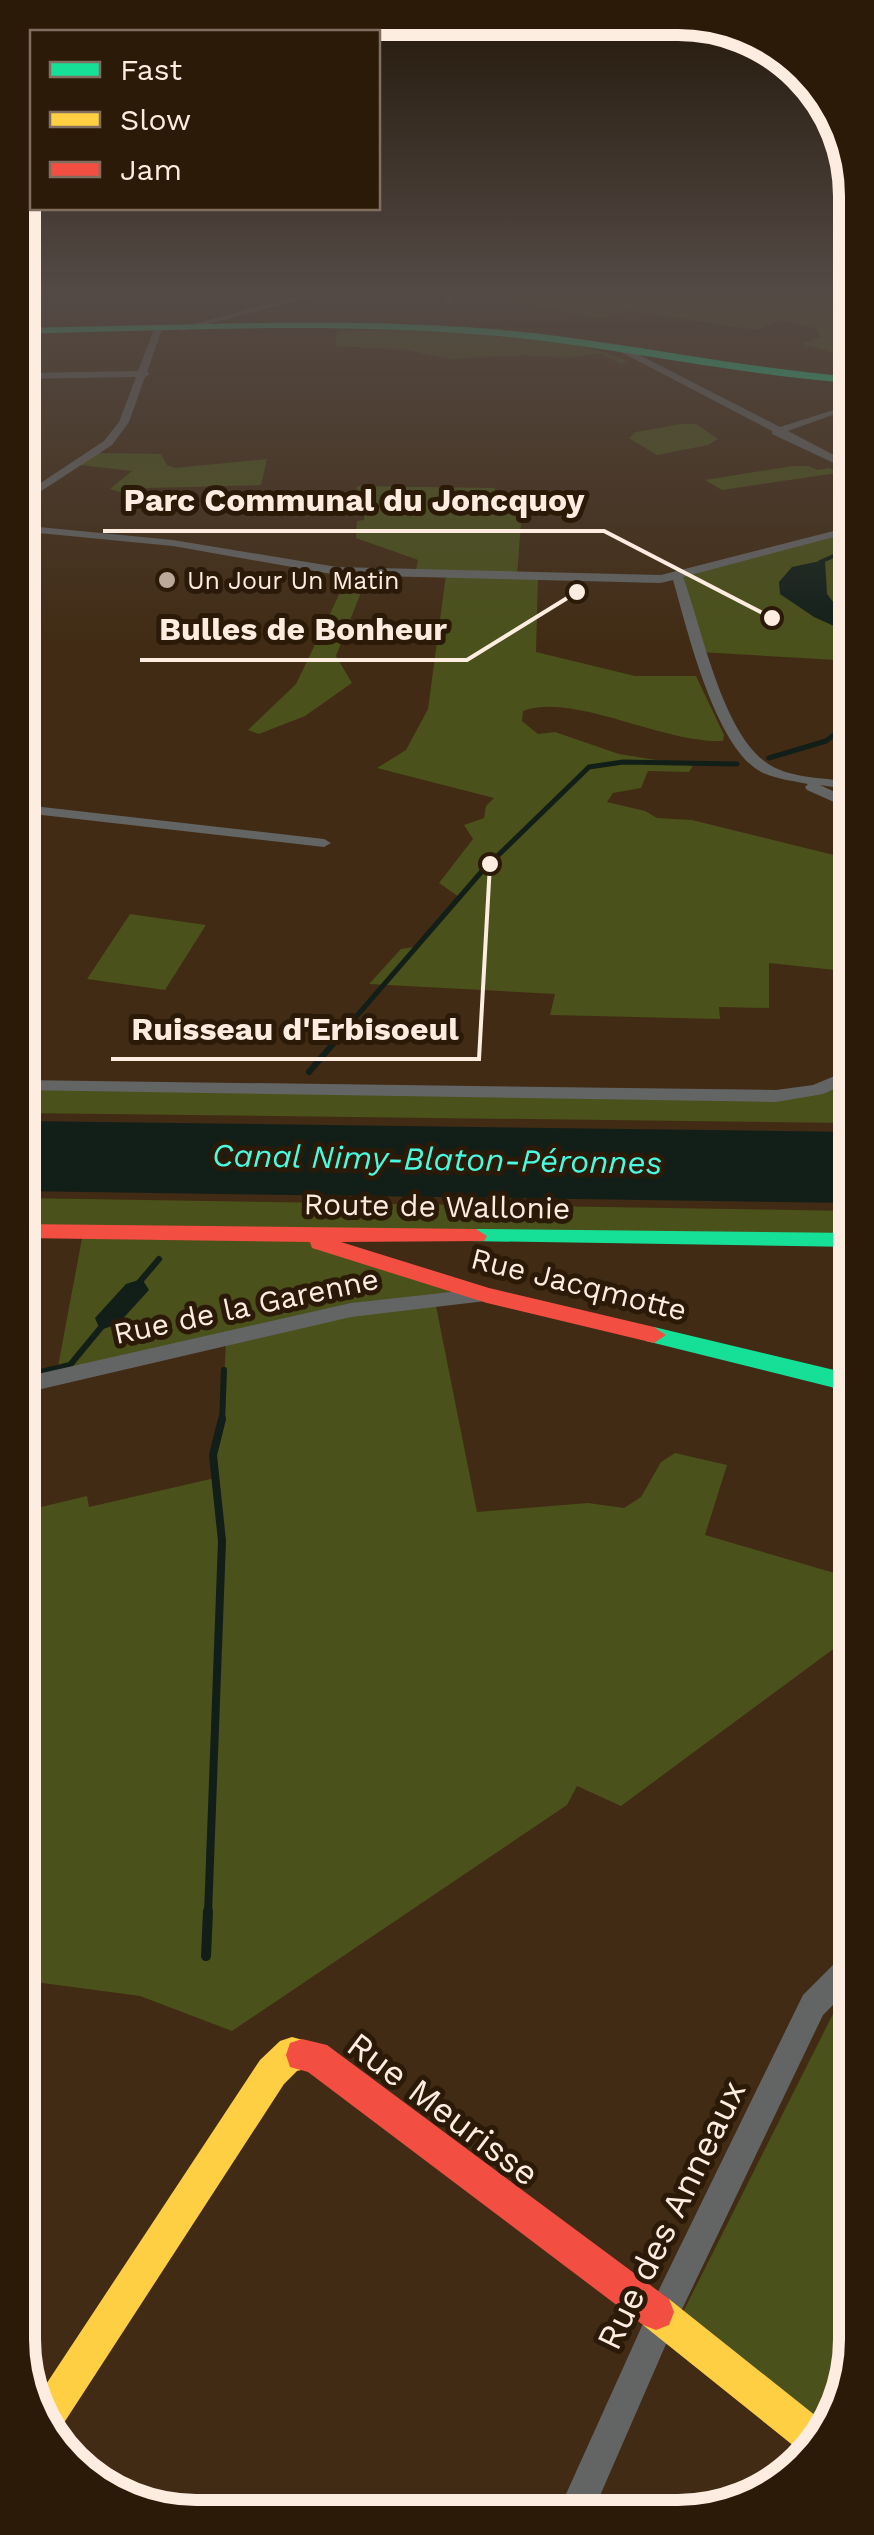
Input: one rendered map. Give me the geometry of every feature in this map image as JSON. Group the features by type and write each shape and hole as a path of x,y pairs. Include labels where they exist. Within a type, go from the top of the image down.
{"main road":[{"name":"Route de Wallonie","path":"35,1231 839,1240"},
{"name":"Rue Jacqmotte","path":"291,1234 487,1295 839,1380"},
{"name":"Rue Meurisse","path":"52,2409 272,2072 292,2053 315,2057 662,2316"},
{"path":"662,2316 808,2434"}],"street":[{"path":"35,491 108,443 129,410"},
{"path":"735,410 839,462"},
{"path":"776,432 837,410"},
{"path":"35,519 103,536"},
{"path":"35,530 173,543 350,572 678,578 839,533"},
{"path":"678,578 716,702 756,761 839,801"},
{"path":"792,778 839,784"},
{"path":"35,809 324,844"},
{"path":"35,1084 776,1096 839,1082"},
{"path":"834,1085 839,1088"},
{"name":"Rue de la Garenne","path":"35,1383 351,1310 487,1295"},
{"name":"Rue des Anneaux","path":"580,2500 662,2316 814,2005 839,1979"}],"green space":[{"path":"696,424 718,439 708,445 657,455 629,438 636,432"},
{"path":"96,453 161,454 167,465 175,468 267,459 261,485 147,488 123,493 110,489 132,471 80,465"},
{"path":"793,466 830,468 837,473 722,490 705,480"},
{"path":"357,486 495,488 495,509 522,510 517,576 538,577 536,652 635,676 696,676 724,735 723,741 673,735 567,708 523,711 522,721 538,734 555,732 619,754 693,766 689,772 648,771 641,788 613,793 607,802 645,811 657,818 692,820 839,856 839,970 769,963 769,1008 719,1007 720,1019 550,1015 555,994 369,984 401,949 414,947 459,897 439,883 473,839 464,825 484,818 486,806 494,798 377,768 406,750 428,709 446,575 415,574 418,560 356,538 357,521 364,520 366,505 355,504"},
{"path":"839,533 839,660 699,652 678,578"},
{"path":"350,572 369,572 336,656 352,683 305,716 259,734 248,730 296,684"},
{"path":"130,914 206,925 165,990 87,979"},
{"path":"35,1085 776,1096 834,1085 839,1088 839,1123 35,1113"},
{"path":"35,1198 839,1211 839,1240 296,1235 481,1295 435,1301 477,1512 588,1503 624,1508 641,1497 661,1462 675,1453 727,1465 705,1535 839,1574 839,1645 621,1806 577,1786 567,1805 232,2031 140,1996 35,1982 35,1508 87,1496 89,1507 215,1478 213,1455 222,1425 226,1340 56,1377 83,1233 35,1232"},
{"path":"834,2012 839,2012 839,2350 827,2401 817,2420 682,2314"}],"water":[{"path":"825,560 827,594 839,610 839,628 780,594 779,582 792,567"},
{"name":"Canal Nimy-Blaton-Péronnes","path":"35,1121 839,1132 839,1203 35,1191"},
{"path":"142,1279 149,1290 118,1324 100,1330 95,1318 126,1284"}],"waterway":[{"path":"820,562 839,554"},
{"path":"769,758 826,741 839,731"},
{"path":"342,1033 483,870 589,767 623,762 737,764"},
{"path":"309,1072 344,1031"},
{"path":"137,1285 159,1259"},
{"path":"35,1373 70,1365 103,1325"},
{"path":"222,1422 224,1370"},
{"path":"208,1914 222,1541 213,1455 222,1419"},
{"path":"206,1956 208,1911"}],"traffic: fast":[{"path":"476,1236 839,1240"},
{"path":"654,1335 839,1380"}],"traffic: slow":[{"path":"52,2409 272,2072 292,2053 302,2055"},
{"path":"656,2312 808,2434"}],"traffic: jam":[{"path":"35,1231 476,1236"},
{"path":"320,1243 487,1295 654,1335"},
{"path":"302,2055 315,2057 656,2312"}],"place":[{"name":"Un Jour Un Matin","path":"167,580"},
{"name":"Bulles de Bonheur","path":"577,592"},
{"name":"Parc Communal du Joncquoy","path":"772,618"},
{"name":"Ruisseau d'Erbisoeul","path":"490,864"}]}
